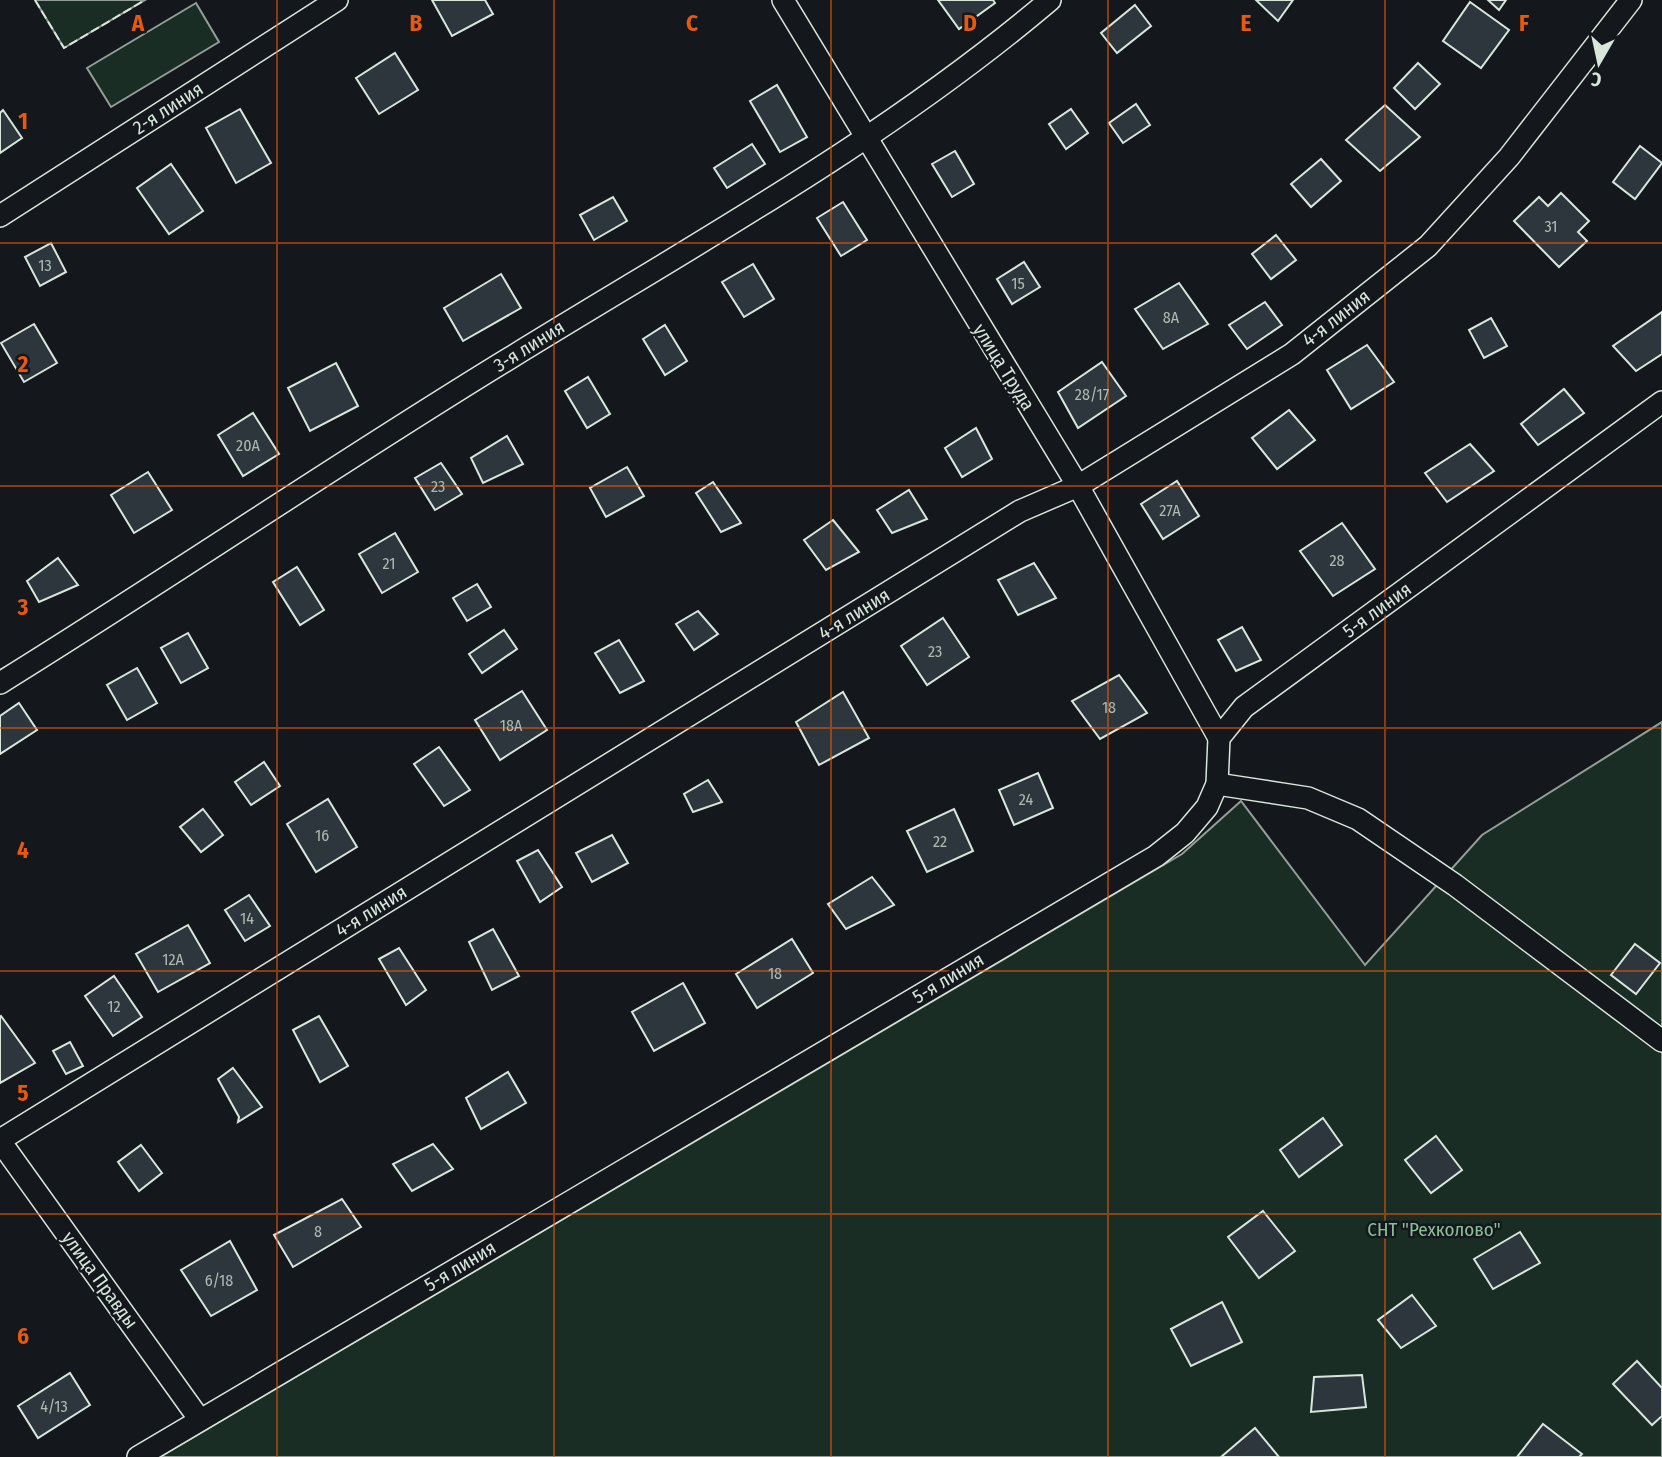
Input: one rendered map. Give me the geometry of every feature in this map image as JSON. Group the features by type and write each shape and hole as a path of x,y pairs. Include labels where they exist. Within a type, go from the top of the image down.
{"street":[{"name":"2-я линия","path":"0,216 337,0"},
{"name":"улица Труда","path":"783,0 865,140 1078,486 1219,738"},
{"name":"3-я линия","path":"0,683 127,604 367,446 865,140 1050,0"},
{"name":"4-я линия","path":"0,1140 1020,511 1078,486 1292,354 1428,246 1509,157 1630,0"},
{"name":"5-я линия","path":"138,1457 1156,856 1185,833 1207,807 1217,784 1219,738 1244,708 1662,402"},
{"path":"1217,784 1308,799 1358,819 1455,885 1662,1041"},
{"name":"улица Правды","path":"0,1140 200,1420"}],"green space":[{"path":"35,0 145,0 64,48"},
{"path":"196,3 219,42 111,107 87,68"},
{"name":"СНТ \"Рехколово\"","path":"1662,722 1662,1457 160,1457 1182,854 1241,801 1365,965 1482,835"}],"building":[{"path":"432,0 485,0 493,14 452,36"},
{"path":"938,0 993,0 995,3 959,29"},
{"path":"1256,0 1293,0 1278,21"},
{"path":"1488,0 1506,0 1499,10"},
{"path":"1470,2 1509,30 1481,68 1443,41"},
{"path":"1135,5 1151,26 1117,53 1101,33"},
{"path":"395,53 418,90 379,114 356,78"},
{"path":"1418,63 1440,84 1415,109 1394,88"},
{"path":"777,85 807,137 780,152 750,101"},
{"path":"1136,104 1150,125 1123,143 1109,123"},
{"path":"1385,105 1420,137 1380,171 1346,140"},
{"path":"240,109 271,163 236,183 206,128"},
{"path":"1071,109 1088,133 1066,149 1049,124"},
{"path":"3,110 22,138 0,153 0,113"},
{"path":"752,144 765,164 727,188 714,168"},
{"path":"1640,146 1662,163 1635,199 1613,182"},
{"path":"955,151 974,184 952,197 932,164"},
{"path":"1321,159 1341,181 1311,207 1291,184"},
{"path":"171,164 203,211 169,234 137,188"},
{"path":"1561,193 1589,221 1578,232 1587,241 1559,267 1514,221 1539,197 1548,206"},
{"path":"613,197 627,221 594,240 580,215"},
{"path":"843,202 867,240 841,256 817,218"},
{"path":"1276,235 1296,260 1271,279 1252,254"},
{"path":"51,243 66,272 40,286 25,257"},
{"path":"1024,262 1040,287 1012,304 997,279"},
{"path":"753,264 774,299 744,317 722,282"},
{"path":"501,274 521,308 463,341 444,308"},
{"path":"1179,283 1208,324 1163,349 1135,309"},
{"path":"1265,302 1282,325 1247,349 1229,325"},
{"path":"1662,312 1662,354 1636,371 1613,346"},
{"path":"1491,318 1507,346 1484,358 1469,330"},
{"path":"34,324 57,363 24,382 1,343"},
{"path":"665,325 687,361 665,375 643,339"},
{"path":"1367,345 1394,382 1351,409 1327,370"},
{"path":"1102,362 1126,396 1078,428 1058,392"},
{"path":"336,363 358,406 310,431 288,388"},
{"path":"588,377 610,414 587,428 565,391"},
{"path":"1564,389 1584,413 1538,445 1521,424"},
{"path":"1289,410 1315,440 1277,469 1252,438"},
{"path":"253,413 279,454 243,476 218,435"},
{"path":"976,428 992,459 962,477 945,448"},
{"path":"507,436 523,464 483,483 471,458"},
{"path":"1470,444 1494,471 1447,502 1425,473"},
{"path":"441,463 462,494 435,510 415,478"},
{"path":"627,467 644,496 606,517 590,488"},
{"path":"148,472 172,510 134,533 111,495"},
{"path":"1177,481 1199,516 1163,539 1141,504"},
{"path":"713,482 741,523 721,532 696,493"},
{"path":"909,490 927,519 892,533 877,510"},
{"path":"833,520 859,552 826,570 804,540"},
{"path":"1342,523 1375,569 1333,596 1300,551"},
{"path":"395,533 418,572 382,593 359,554"},
{"path":"58,558 78,585 39,602 27,581"},
{"path":"1034,563 1056,598 1018,615 998,580"},
{"path":"297,567 324,610 300,625 273,582"},
{"path":"477,584 491,607 467,621 453,598"},
{"path":"698,611 718,634 694,650 676,624"},
{"path":"943,618 969,657 927,685 901,646"},
{"path":"1242,627 1261,660 1236,671 1218,640"},
{"path":"504,630 517,649 482,673 469,654"},
{"path":"188,633 208,668 181,683 161,648"},
{"path":"619,640 644,681 620,693 595,653"},
{"path":"137,668 157,703 127,720 107,685"},
{"path":"1119,675 1147,713 1100,739 1072,701"},
{"path":"522,691 547,730 500,760 475,720"},
{"path":"843,692 869,738 819,765 796,722"},
{"path":"19,703 37,730 0,754 0,716"},
{"path":"439,747 470,790 444,806 414,764"},
{"path":"264,762 280,786 251,805 235,782"},
{"path":"1038,773 1053,808 1014,825 999,790"},
{"path":"708,780 722,802 693,812 684,794"},
{"path":"328,799 357,847 316,872 287,824"},
{"path":"203,809 223,835 201,852 180,827"},
{"path":"954,809 973,851 927,872 907,831"},
{"path":"612,835 628,863 592,882 576,853"},
{"path":"538,850 562,887 540,902 517,861"},
{"path":"872,877 894,905 846,929 828,904"},
{"path":"249,895 270,926 245,941 225,910"},
{"path":"188,925 210,963 158,992 136,954"},
{"path":"493,929 519,976 492,990 469,942"},
{"path":"792,939 813,973 757,1008 736,974"},
{"path":"1635,944 1660,963 1636,994 1611,975"},
{"path":"399,948 426,990 406,1005 379,959"},
{"path":"114,976 142,1017 113,1036 85,996"},
{"path":"683,983 705,1023 654,1051 632,1012"},
{"path":"319,1016 348,1066 320,1082 293,1030"},
{"path":"0,1017 35,1063 0,1083"},
{"path":"70,1042 83,1066 66,1074 53,1051"},
{"path":"233,1068 262,1107 238,1122 239,1117 218,1079"},
{"path":"508,1072 526,1103 481,1129 466,1098"},
{"path":"1323,1118 1342,1145 1299,1177 1280,1150"},
{"path":"1436,1136 1462,1170 1431,1193 1405,1160"},
{"path":"433,1144 453,1169 412,1191 393,1164"},
{"path":"141,1145 162,1173 139,1191 118,1162"},
{"path":"342,1199 361,1227 293,1267 274,1235"},
{"path":"1263,1211 1295,1251 1259,1278 1228,1237"},
{"path":"1520,1232 1540,1263 1493,1289 1474,1259"},
{"path":"230,1241 257,1290 211,1316 181,1270"},
{"path":"1412,1295 1436,1326 1401,1348 1378,1320"},
{"path":"1222,1302 1242,1342 1191,1366 1171,1329"},
{"path":"1637,1361 1662,1388 1662,1416 1652,1425 1613,1384"},
{"path":"70,1373 90,1405 38,1438 18,1406"},
{"path":"1362,1375 1366,1407 1311,1412 1314,1377"},
{"path":"1543,1424 1582,1454 1579,1457 1517,1457"},
{"path":"1255,1428 1279,1457 1221,1457"}],"fence":[{"path":"35,0 64,48 145,0"}]}
